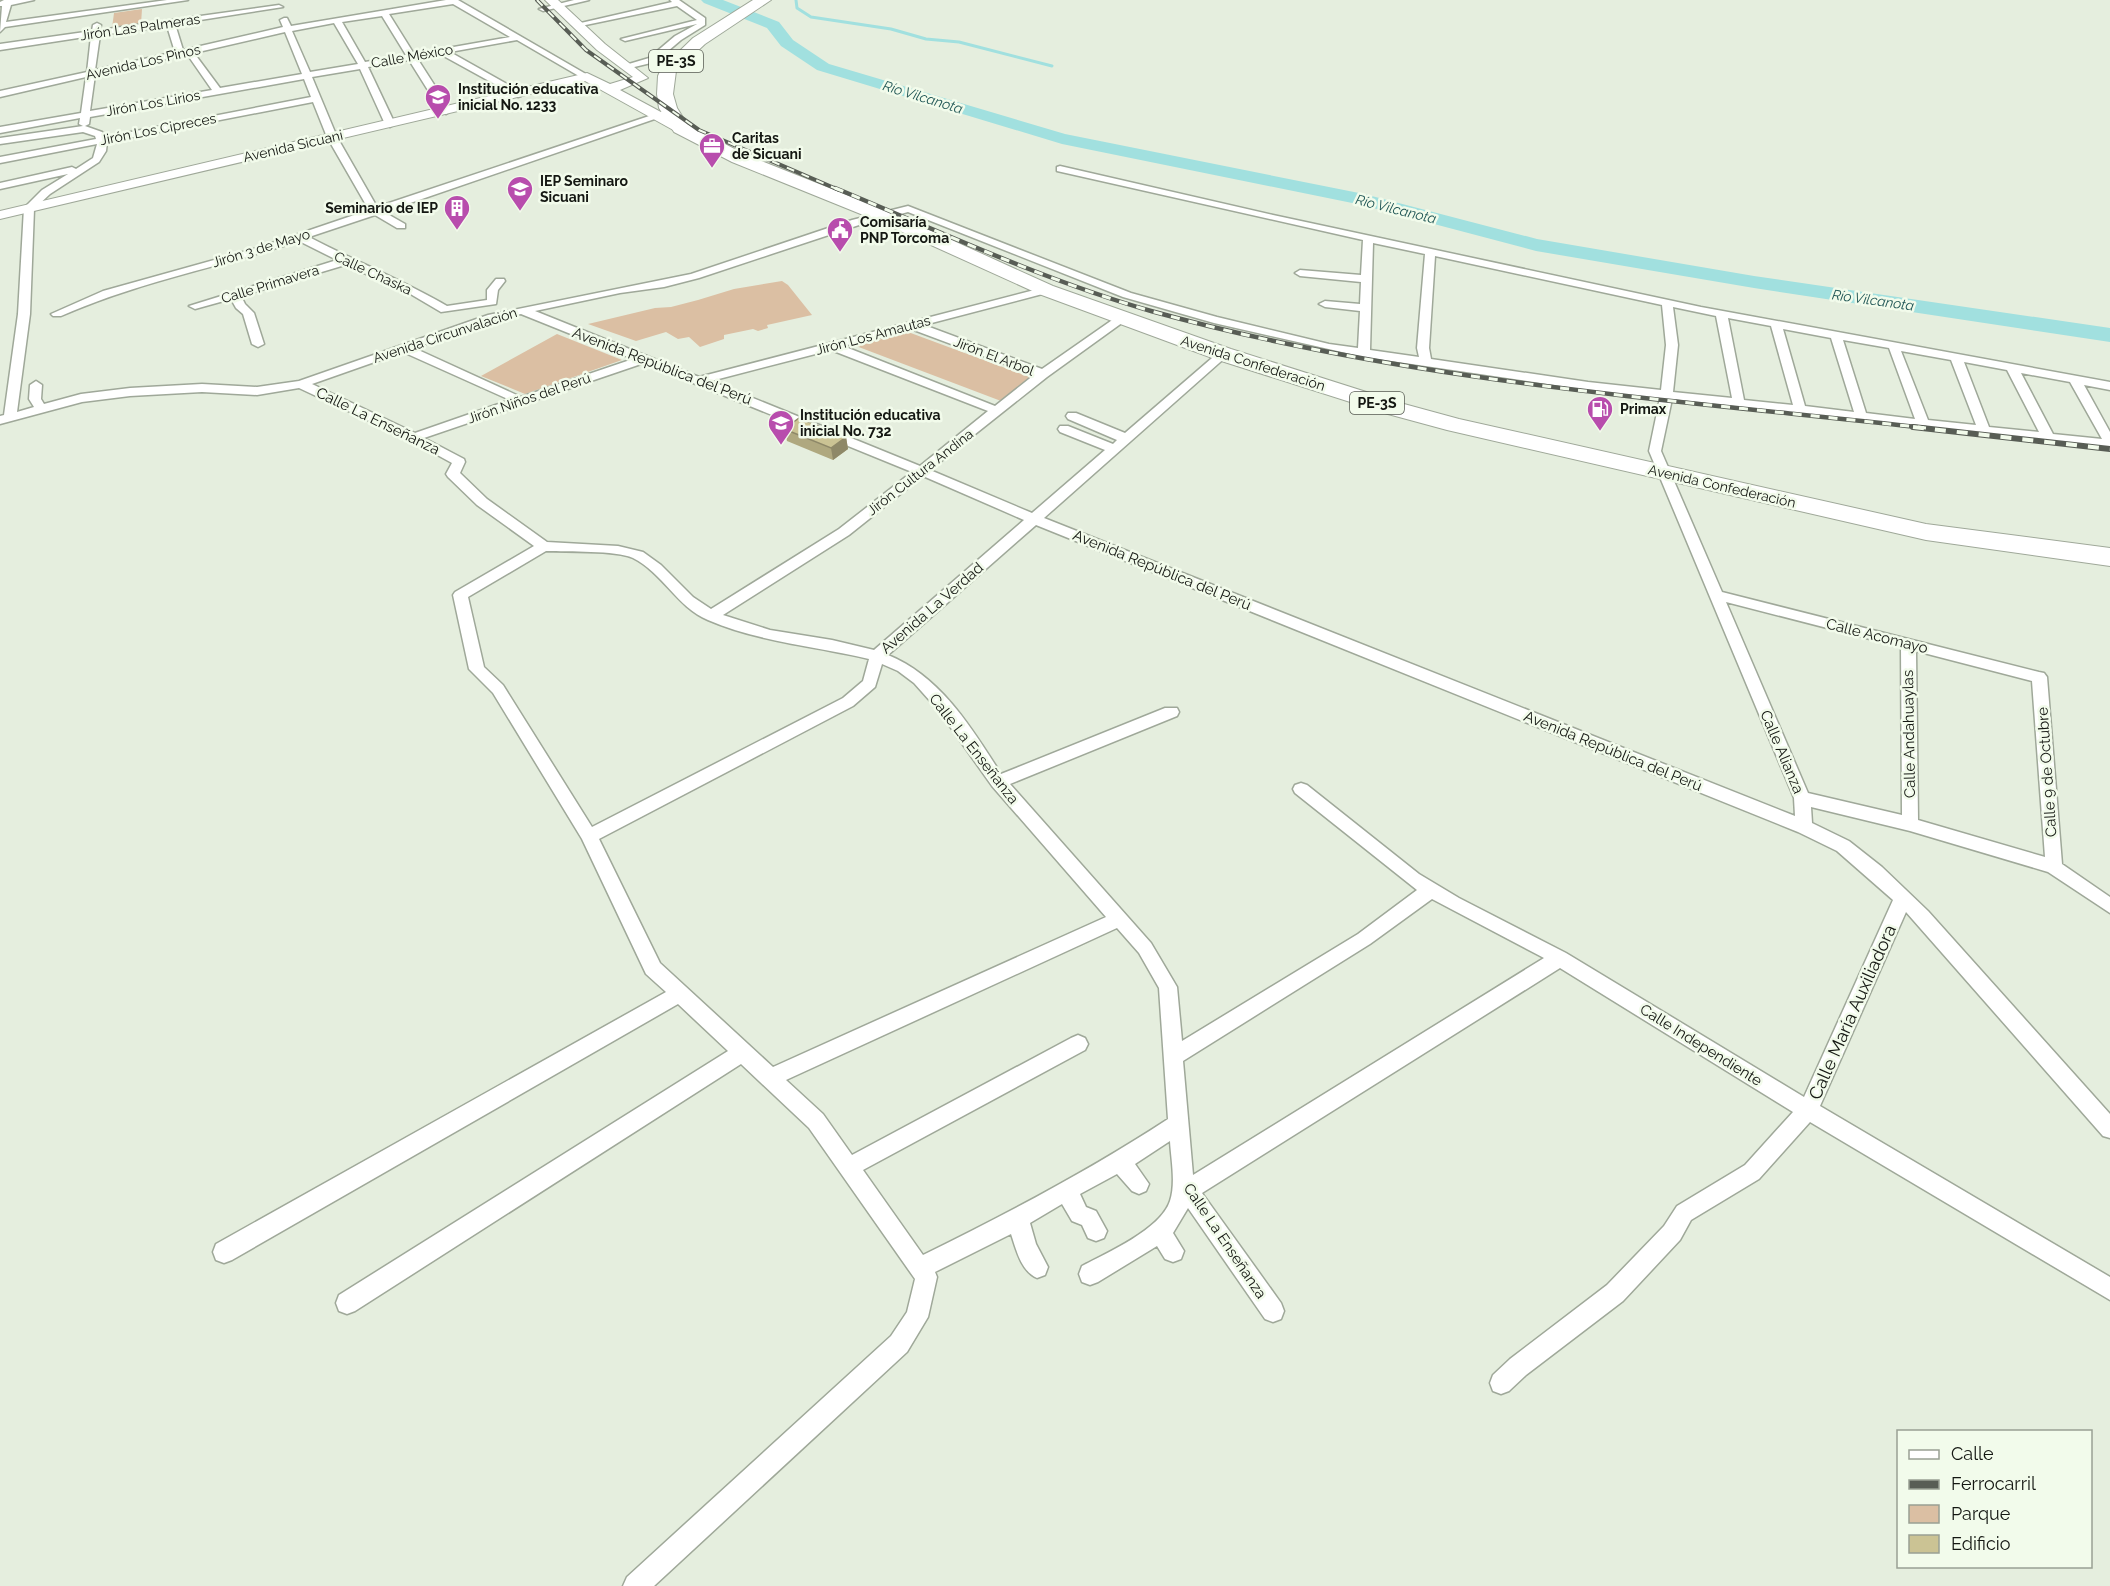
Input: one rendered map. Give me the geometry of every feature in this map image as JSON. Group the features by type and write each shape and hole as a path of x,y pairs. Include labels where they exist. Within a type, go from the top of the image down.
{"highway":[{"name":"PE-3S","path":"669,118 665,94 666,76 669,69 688,50 764,0"},
{"name":"Avenida Confederación","path":"669,118 738,158 885,217 1046,290 1223,354 1406,412 1516,440 1926,532 2110,557"}],"street":[{"path":"30,0 5,2 1,27 183,0"},
{"path":"84,129 101,0"},
{"path":"550,5 585,0"},
{"name":"Avenida Los Pinos","path":"0,94 287,29 453,1"},
{"name":"Avenida Confederación","path":"453,1 609,89 669,118"},
{"path":"576,25 676,1 702,20"},
{"path":"277,3 332,137 374,210 401,226"},
{"name":"Jirón Las Palmeras","path":"0,47 170,23 277,3"},
{"path":"550,5 642,78"},
{"path":"384,13 446,111"},
{"path":"625,39 702,20"},
{"path":"626,66 652,60 678,38 701,25 702,20"},
{"path":"337,21 362,64 390,124"},
{"path":"170,23 185,52 218,91"},
{"name":"Calle México","path":"306,74 517,38"},
{"path":"441,51 518,94"},
{"name":"Jirón Los Lirios","path":"0,130 306,74"},
{"path":"609,89 642,78 666,76"},
{"name":"Avenida Sicuani","path":"0,215 587,77"},
{"name":"Jirón Los Cipreces","path":"0,160 317,99"},
{"name":"Jirón 3 de Mayo","path":"57,314 107,295 300,237 374,210 669,118"},
{"path":"0,141 84,129 99,134 102,140 100,156 87,167 46,192 29,208 24,314 5,419"},
{"path":"0,186 87,167"},
{"path":"1060,169 1368,239 1667,303 2110,386"},
{"name":"Avenida Circunvalación","path":"5,419 81,398 130,392 202,388 257,391 301,384 492,317 695,276 868,219 885,217 908,209 1127,295 1214,320 1329,347 1577,384 2110,444"},
{"name":"Calle Chaska","path":"300,237 346,261 406,287 445,310 492,302 494,285 500,281"},
{"path":"1364,352 1368,239"},
{"path":"1426,362 1423,348 1430,252"},
{"name":"Calle Primavera","path":"195,306 346,261"},
{"path":"1300,273 1367,279"},
{"name":"Jirón Los Amautas","path":"701,380 1046,290"},
{"path":"236,294 240,306 248,313 258,344"},
{"name":"Calle Alianza","path":"1667,303 1672,345 1667,394 1654,451 1802,798 1804,827"},
{"path":"1325,304 1365,308"},
{"name":"Avenida República del Perú","path":"521,310 701,380 1034,519 1804,827"},
{"path":"1721,314 1739,403"},
{"name":"Jirón Cultura Andina","path":"711,616 844,532 1043,374 1122,318"},
{"path":"1776,324 1800,409"},
{"name":"Jirón El Arbol","path":"912,325 1043,374"},
{"path":"1836,336 1861,416"},
{"path":"832,346 998,411"},
{"path":"1894,347 1923,423"},
{"path":"403,348 521,401"},
{"name":"Avenida La Verdad","path":"589,836 848,702 870,683 876,656 1223,354"},
{"path":"1956,358 1984,430"},
{"name":"Jirón Niños del Perú","path":"414,437 644,359"},
{"path":"2012,368 2048,437"},
{"path":"2075,380 2110,444"},
{"name":"Calle La Enseñanza","path":"301,384 414,437 459,462 453,474 482,502 544,546 618,550 639,555 656,568 688,600 711,616 769,635 832,645 876,656 903,667 919,679 945,707 998,782 1145,948 1168,987 1185,1187 1274,1311"},
{"path":"36,385 34,395 41,408"},
{"path":"1072,416 1114,432 1120,444"},
{"path":"1064,429 1120,444"},
{"path":"544,546 460,595 477,669 498,689 589,836 653,968 816,1121 926,1277 917,1317 899,1344 636,1586"},
{"name":"Calle Acomayo","path":"1716,595 2040,677"},
{"name":"Calle Andahuaylas","path":"1908,644 1910,824"},
{"name":"Calle 9 de Octubre","path":"2040,677 2054,867"},
{"path":"998,782 1171,712"},
{"name":"Calle Independiente","path":"1301,789 1413,879 1560,958 1808,1110 2110,1289"},
{"path":"1802,798 1910,824 2054,867 2110,906"},
{"path":"1804,827 1843,846 1876,872 1922,916 2110,1129"},
{"path":"1173,1056 1364,939 1431,890"},
{"name":"Calle María Auxiliadora","path":"1501,1383 1518,1366 1615,1293 1672,1233 1684,1213 1752,1172 1808,1110 1903,898"},
{"path":"770,1078 1119,919"},
{"path":"1090,1274 1166,1226 1179,1207 1185,1187 1560,958"},
{"path":"224,1252 680,993"},
{"path":"849,1167 1078,1044"},
{"path":"347,1303 743,1052"},
{"path":"919,1268 1018,1219 1066,1190 1120,1162 1179,1123"},
{"path":"1120,1162 1139,1184"},
{"path":"1066,1190 1079,1214 1089,1218 1096,1231"},
{"path":"1018,1219 1026,1248 1037,1267"},
{"path":"1159,1231 1173,1251"}],"green space":[{"path":"142,9 141,24 112,28 114,13"},
{"path":"782,281 788,285 812,315 767,325 768,328 758,331 753,329 724,335 724,339 700,347 689,337 678,339 666,332 636,341 588,324 655,308 671,307 734,289"},
{"path":"908,332 1032,378 1001,401 856,346"},
{"path":"557,334 622,360 525,394 481,376"}],"building":[{"path":"799,418 846,437 831,448 784,429"}],"waterway":[{"name":"Río Vilcanota","path":"709,0 773,25 787,43 823,67 1062,139 1364,200 1536,245 1754,282 2110,335"},
{"path":"796,0 797,8 811,17 891,29 926,39 959,42 1052,66"}],"railway":[{"path":"537,0 586,50 699,130 839,190"},
{"path":"835,188 1071,285 1151,311 1246,335 1342,355 1536,385 1926,428"},
{"path":"1913,427 2110,449"}],"place":[{"name":"Institución educativa inicial No. 1233","path":"438,120"},
{"name":"Caritas de Sicuani","path":"712,169"},
{"name":"IEP Seminaro Sicuani","path":"520,212"},
{"name":"Seminario de IEP","path":"457,231"},
{"name":"Comisaría PNP Torcoma","path":"840,253"},
{"name":"Primax","path":"1600,432"},
{"name":"Institución educativa inicial No. 732","path":"781,446"}]}
